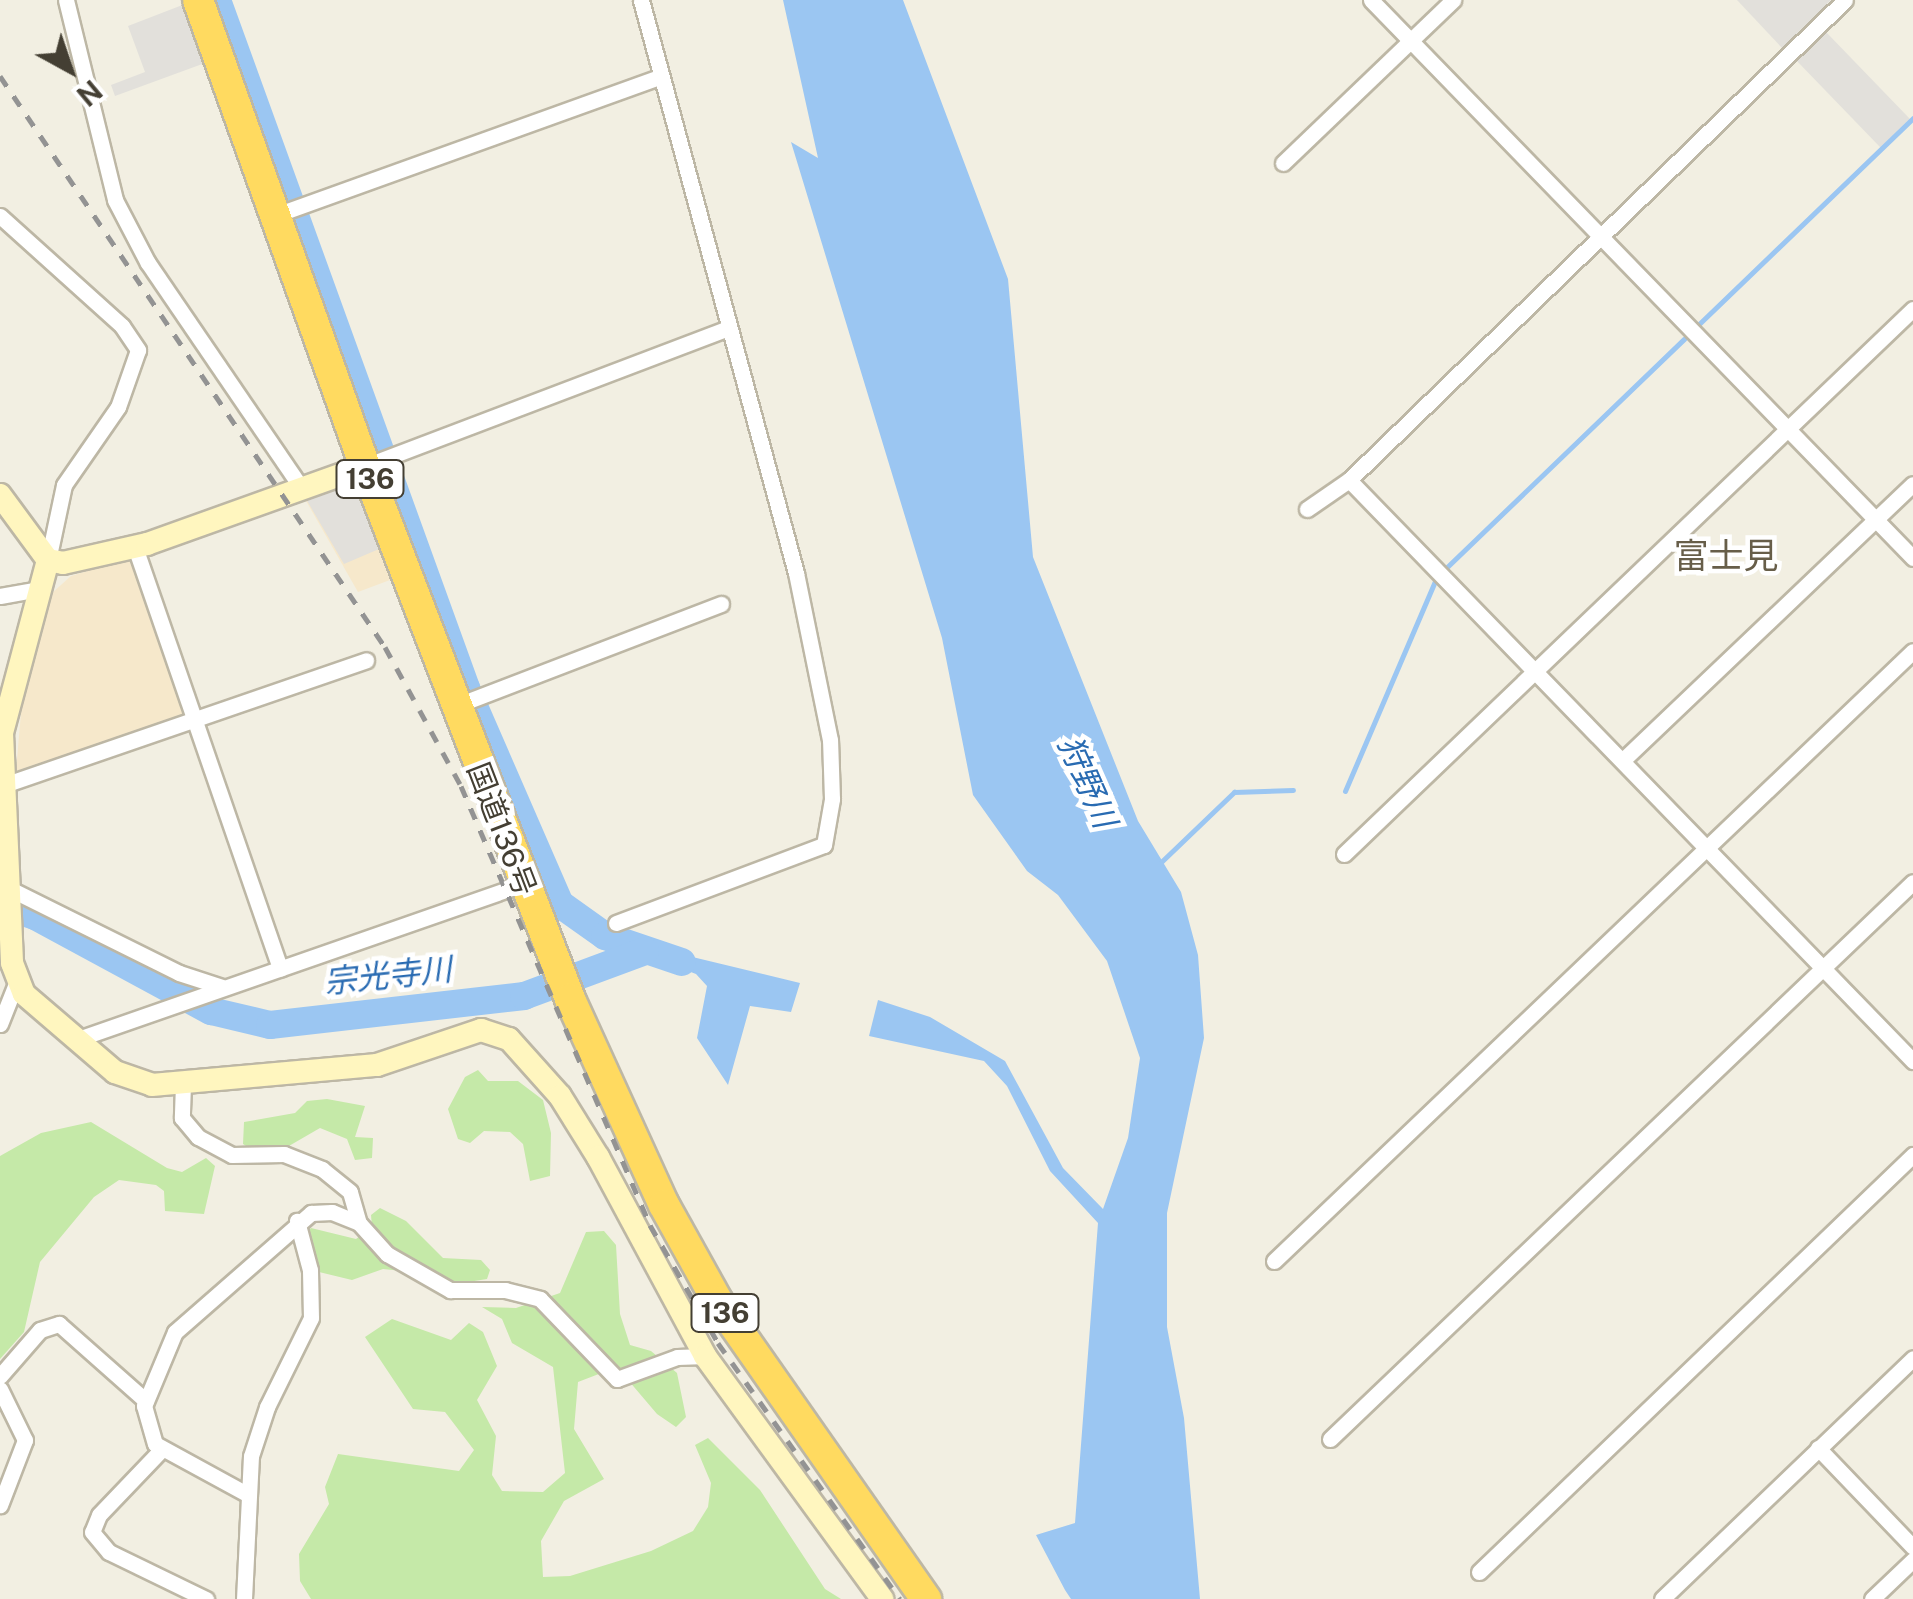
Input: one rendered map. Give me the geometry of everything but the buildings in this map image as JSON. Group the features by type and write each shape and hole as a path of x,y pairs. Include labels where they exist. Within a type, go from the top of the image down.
{"highway":[{"name":"国道136号","path":"198,0 276,215 379,461 455,706 570,999 664,1205 718,1302 926,1599"}],"street":[{"path":"66,0 115,200 148,263 302,490"},
{"path":"616,923 824,846 832,799 830,740 796,573 658,78 640,0"},
{"path":"1371,0 1913,558"},
{"path":"1283,163 1453,0"},
{"path":"1306,509 1349,480 1845,0"},
{"path":"276,215 658,78"},
{"path":"0,216 122,326 138,350 118,407 64,485 48,560 7,701 5,919 17,981 0,1024"},
{"path":"1344,854 1913,309"},
{"path":"48,560 92,559 135,547 302,490 729,328"},
{"path":"1349,480 1913,1061"},
{"path":"1623,760 1913,484"},
{"path":"0,495 48,560"},
{"path":"135,547 280,968"},
{"path":"0,596 38,589"},
{"path":"455,706 721,604"},
{"path":"1274,1261 1913,651"},
{"path":"4,785 366,660"},
{"path":"1330,1439 1913,882"},
{"path":"74,1040 522,884"},
{"path":"5,888 217,988"},
{"path":"17,981 74,1040 128,1079 184,1084 377,1065 480,1030 509,1039 560,1096 598,1157 705,1356 882,1599"},
{"path":"184,1084 182,1118 198,1137 232,1155 284,1154 322,1169 350,1192 358,1223 380,1248 436,1285 466,1293 525,1292 552,1305 617,1378 677,1357 705,1356"},
{"path":"1478,1572 1913,1155"},
{"path":"245,1492 162,1449 149,1434 146,1401 175,1332 297,1222 321,1211 358,1223"},
{"path":"244,1599 245,1492 256,1433 311,1318 310,1270 297,1222"},
{"path":"0,1376 40,1330 58,1324 146,1401"},
{"path":"1662,1599 1913,1358"},
{"path":"0,1388 25,1440 0,1505"},
{"path":"1818,1448 1913,1547"},
{"path":"162,1449 99,1515 92,1532 108,1552 206,1599"},
{"path":"1872,1599 1913,1560"}],"shaded area":[{"path":"1737,0 1831,0 1782,48"},
{"path":"185,4 205,63 115,96 111,85 145,72 128,26"},
{"path":"1825,31 1910,119 1880,147 1796,59"},
{"path":"344,483 362,494 390,580 358,592 305,499"},
{"path":"344,483 362,494 379,549 344,564 306,499"},
{"path":"130,558 186,714 16,771 25,667 43,601 71,576"}],"green space":[{"path":"478,1070 488,1081 518,1081 543,1100 551,1133 550,1176 530,1181 523,1144 510,1132 484,1131 470,1143 458,1139 448,1109 465,1077"},
{"path":"327,1099 365,1106 355,1137 373,1138 372,1158 355,1160 347,1139 320,1128 282,1150 257,1153 243,1144 244,1122 295,1113 307,1101"},
{"path":"91,1122 167,1168 182,1172 206,1158 215,1166 204,1214 165,1211 164,1191 156,1185 119,1180 94,1197 40,1262 24,1332 0,1359 0,1156 41,1133"},
{"path":"380,1208 406,1221 443,1258 481,1260 490,1270 487,1279 449,1285 431,1274 383,1269 352,1280 319,1272 306,1234 311,1228 356,1239 372,1227 371,1215"},
{"path":"604,1231 616,1245 620,1314 630,1345 651,1351 677,1373 686,1417 676,1427 657,1414 617,1367 578,1382 574,1429 604,1479 564,1501 541,1541 543,1577 570,1576 651,1551 693,1531 708,1507 711,1483 695,1445 708,1438 760,1490 825,1589 841,1599 311,1599 300,1581 299,1554 329,1504 325,1487 338,1454 459,1471 474,1450 445,1412 413,1409 365,1337 392,1319 451,1340 469,1323 483,1332 497,1366 477,1400 496,1436 492,1475 502,1491 543,1492 565,1473 553,1367 512,1343 502,1319 482,1307 516,1308 560,1293 586,1232"}],"water":[{"name":"狩野川","path":"783,0 903,0 1008,279 1033,557 1138,821 1181,892 1198,955 1204,1038 1167,1213 1167,1327 1184,1418 1200,1599 1071,1599 1065,1590 1036,1535 1075,1523 1098,1223 1050,1171 1007,1086 984,1061 869,1036 878,1000 930,1017 1005,1061 1063,1168 1103,1209 1128,1138 1140,1058 1107,961 1058,895 1027,871 973,795 942,638 791,142 818,158"},
{"path":"651,947 800,983 791,1012 750,1006 728,1085 697,1038 707,986 696,974 646,955"}],"waterway":[{"path":"217,0 466,688 560,904 605,936 682,962"},
{"path":"1699,324 1913,118"},
{"path":"1447,567 1684,339"},
{"path":"1345,791 1436,579"},
{"path":"1160,863 1234,792 1293,790"},
{"name":"宗光寺川","path":"0,904 35,916 211,1011 270,1025 524,996 645,951"}],"railway":[{"path":"0,76 385,647 461,786 650,1225 718,1343 900,1599"}],"district":[{"name":"富士見","path":"1726,556"}]}
